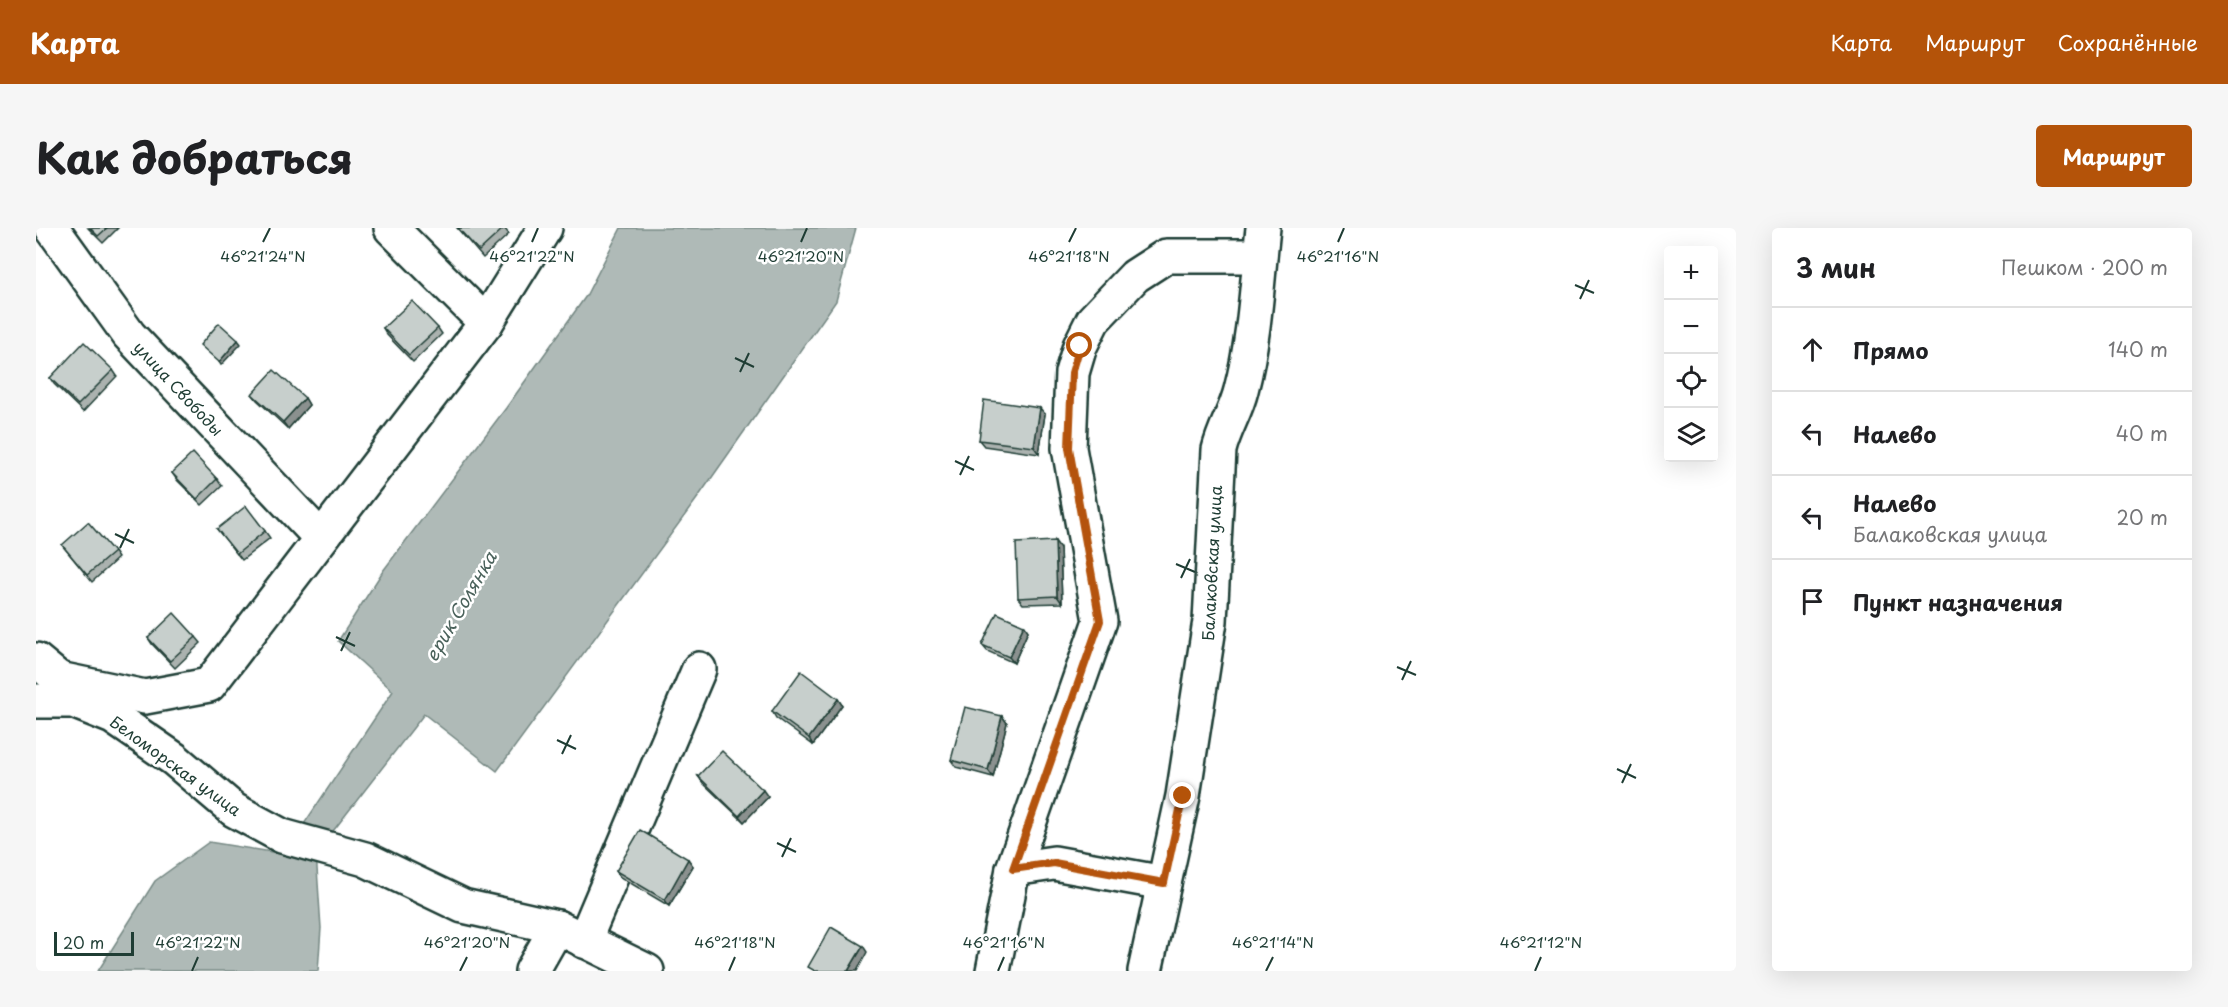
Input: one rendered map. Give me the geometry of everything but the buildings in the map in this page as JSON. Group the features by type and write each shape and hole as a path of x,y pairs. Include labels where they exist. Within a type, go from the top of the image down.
{"street":[{"name":"улица Свободы","path":"52,228 129,335 320,537"},
{"path":"391,228 486,323"},
{"path":"47,669 145,697 209,686 320,537 486,323 545,228"},
{"path":"993,971 1013,869 1100,621 1069,448 1072,373 1080,346 1093,320 1135,276 1166,256 1261,242"},
{"name":"Балаковская улица","path":"1145,971 1183,796 1210,621 1218,450 1224,428 1241,390 1250,352 1261,242"},
{"path":"47,669 98,711"},
{"path":"532,971 571,934 699,669"},
{"name":"Беломорская улица","path":"36,701 73,701 114,717 174,759 234,810 282,836 365,859 463,906 571,934 647,971"},
{"path":"1013,869 1054,863 1164,883"}],"water":[{"name":"ерик Солянка","path":"621,228 856,228 836,301 696,500 497,771 424,714 316,853 321,928 318,971 98,971 155,881 209,842 284,854 393,691 338,641 383,571 506,408 586,296"}],"route":[{"path":"1080,346 1072,373 1069,448 1100,621 1013,869 1054,863 1164,883 1183,796"}]}
